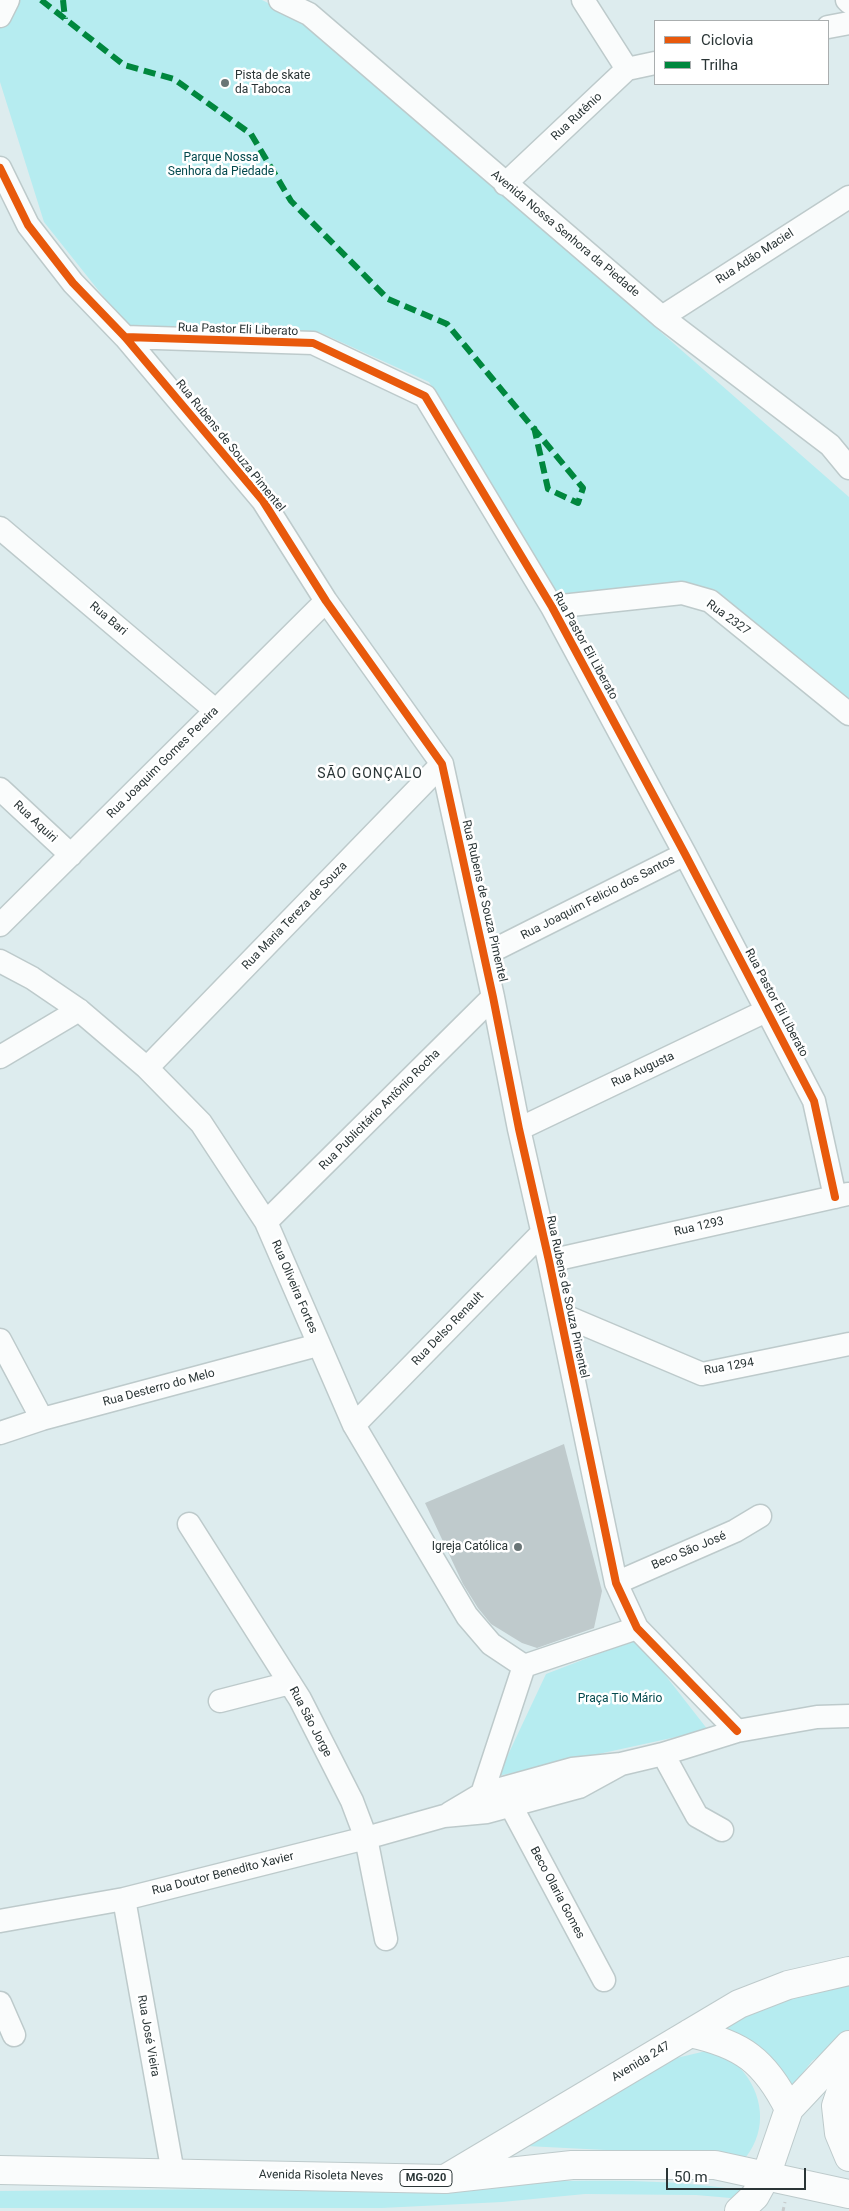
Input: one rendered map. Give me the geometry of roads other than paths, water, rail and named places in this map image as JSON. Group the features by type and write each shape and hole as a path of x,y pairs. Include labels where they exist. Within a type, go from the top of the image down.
{"main road":[{"name":"Avenida 247","path":"445,2179 738,2004 788,1985 849,1971"},
{"path":"690,2033 716,2038 732,2046 760,2065 777,2085 789,2109"},
{"path":"739,2211 755,2196 766,2176 789,2109 849,2045"},
{"path":"849,2067 836,2106 838,2133 849,2157"},
{"name":"Avenida Risoleta Neves","path":"0,2170 445,2179 572,2164 715,2166 849,2194"}],"street":[{"path":"0,16 8,0"},
{"name":"Avenida Nossa Senhora da Piedade","path":"280,0 310,14 505,184 662,317 830,445 849,468"},
{"path":"583,0 627,69 654,64"},
{"path":"829,27 849,23"},
{"name":"Rua Rutênio","path":"505,184 627,69"},
{"name":"Rua Rubens de Souza Pimentel","path":"0,168 28,225 73,283 125,337 263,501 326,601 442,764 616,1582 638,1628 737,1730"},
{"name":"Rua Adão Maciel","path":"662,317 849,197"},
{"name":"Rua Pastor Eli Liberato","path":"125,337 313,343 425,396 552,607 768,1010 814,1102 842,1195"},
{"name":"Rua Bari","path":"0,528 215,710"},
{"name":"Rua 2327","path":"552,607 682,593 710,602 849,714"},
{"name":"Rua Joaquim Gomes Pereira","path":"0,925 326,601"},
{"name":"Rua Maria Tereza de Souza","path":"147,1068 442,764"},
{"name":"Rua Aquiri","path":"0,790 71,855"},
{"name":"Rua Joaquim Felicio dos Santos","path":"484,955 685,854"},
{"name":"Rua Oliveira Fortes","path":"0,960 32,978 79,1010 147,1068 201,1123 266,1222 354,1425 467,1616 491,1644 524,1666"},
{"name":"Rua Publicitário Antônio Rocha","path":"266,1222 493,998"},
{"path":"0,1057 79,1010"},
{"name":"Rua Augusta","path":"519,1129 768,1010"},
{"name":"Rua 1293","path":"549,1261 842,1195"},
{"name":"Rua Delso Renault","path":"354,1425 542,1233"},
{"name":"Rua 1294","path":"560,1314 702,1374 849,1344"},
{"path":"0,1340 42,1420"},
{"name":"Rua Desterro do Melo","path":"0,1433 318,1345"},
{"name":"Beco São José","path":"616,1582 735,1531 760,1516"},
{"name":"Rua São Jorge","path":"189,1524 290,1683 352,1801 366,1838 386,1939"},
{"path":"484,1803 524,1666 638,1628"},
{"path":"220,1701 290,1683"},
{"name":"Rua Doutor Benedito Xavier","path":"0,1921 124,1899 366,1838 484,1803 572,1769 621,1764 663,1754 737,1730 817,1717 849,1716"},
{"path":"663,1754 697,1816 722,1830"},
{"name":"Rua Doutor Benedito Xavier","path":"484,1803 511,1806 579,1788 621,1764"},
{"name":"Beco Olaria Gomes","path":"511,1806 604,1980"},
{"name":"Rua José Vieira","path":"124,1899 173,2173"},
{"path":"0,2003 14,2035"}],"place":[{"name":"Pista de skate da Taboca","path":"225,83"},
{"name":"Igreja Católica","path":"518,1547"}],"district":[{"name":"SÃO GONÇALO","path":"370,774"}],"park label":[{"name":"Parque Nossa Senhora da Piedade","path":"221,165"},
{"name":"Praça Tio Mário","path":"620,1699"}]}
